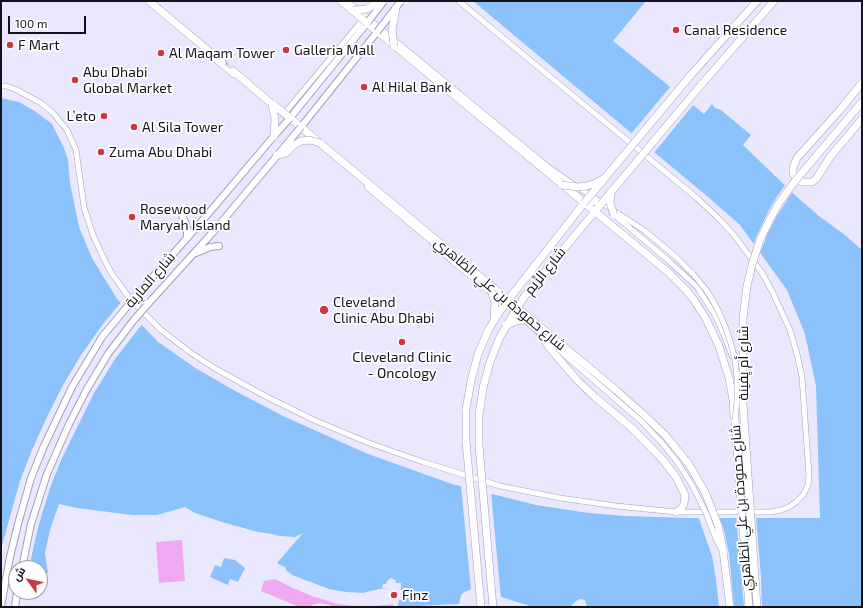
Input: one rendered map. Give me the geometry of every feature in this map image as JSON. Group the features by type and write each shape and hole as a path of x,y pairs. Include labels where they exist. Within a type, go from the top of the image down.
{"main road":[{"path":"149,1 222,62"},
{"name":"شارع حمودة بن علي الظاهري","path":"341,1 366,20 377,32 668,272 686,290 701,310 716,337 726,367 731,389 735,422 749,607"},
{"path":"352,10 366,9 377,1"},
{"name":"شارع الرِّيم","path":"481,607 466,441 466,409 475,363 485,337 508,300 584,203 690,76 757,1"},
{"name":"شارع الرِّيم","path":"493,607 479,453 479,428 481,402 486,375 506,325 517,311 524,297 594,211 774,1"},
{"path":"394,46 392,35 396,8"},
{"name":"شارع حمودة بن علي الظاهري","path":"233,71 508,300 517,311 534,322 630,402 674,445 688,463 705,492 718,525 723,550 730,607"},
{"path":"862,83 797,158 793,168 795,177 803,182 812,182 819,175 833,153 862,118"},
{"name":"شارع أم يِفينة","path":"757,607 743,405 742,329 747,286 760,240 777,208 795,181 862,102"},
{"path":"272,104 275,119 274,136"},
{"path":"277,155 286,153 294,145 301,141 310,140 320,143"},
{"path":"562,185 578,187 587,186 608,176"},
{"path":"610,192 610,203 614,215"},
{"path":"488,284 495,303 494,321"},
{"path":"506,325 516,321 534,322 548,346 577,380 634,430 663,460 676,477 686,495 684,504 681,509 676,512"}],"street":[{"path":"145,1 430,240 468,274 517,311"},
{"path":"347,1 366,20 547,166 645,231 665,247 693,274 717,308 731,344 737,378 735,422"},
{"name":"شارع المارِية","path":"1,606 10,557 31,478 44,446 72,387 102,337 290,118 366,20 384,1"},
{"name":"شارع المارِية","path":"24,560 31,524 47,474 69,424 108,354 133,321 219,225 301,127 401,1"},
{"path":"1,86 15,89 41,103 54,113 63,124 76,150 84,207 92,235 104,261 120,286 138,307 169,337 203,362 265,396 316,421 369,443 423,462 500,486 560,498 616,506 676,512 771,512 790,507 803,495 808,485 809,475 802,377 790,330 762,273 734,235 698,199 459,1"},
{"path":"282,116 366,20"},
{"path":"584,203 592,202 600,204"},
{"name":"شارع حمودة بن علي الظاهري","path":"600,204 669,260 689,279 704,296 715,315 725,337 733,361 738,385 748,512"},
{"path":"182,215 186,227 187,238"},
{"path":"193,254 206,248 219,246"},
{"name":"شارع حمودة بن علي الظاهري","path":"517,311 641,422 662,443 678,463 692,485 706,513 716,539 723,550"}],"shaded area":[{"path":"182,540 185,581 159,583 156,542"},
{"path":"275,579 312,596 338,604 365,607 332,607 330,605 319,603 307,607 300,607 261,591 264,581"},
{"path":"393,604 393,607 365,607"}],"water":[{"path":"473,1 646,1 613,41 704,114 712,104 715,108 721,110 751,135 743,145 797,197 862,250 862,607 587,607 585,600 580,599 570,607 533,607 501,597 488,590 477,587 464,592 461,595 459,604 397,607 399,602 399,593 391,588 363,593 346,592 329,589 292,575 285,567 277,563 303,533 295,537 258,532 195,513 185,507 157,515 132,515 77,508 59,504 50,530 45,553 46,560 8,560 8,573 1,577 1,98 19,102 52,124 64,148 68,160 70,183 79,227 92,258 117,299 158,342 197,369 285,417 368,454 452,484 536,505 589,513 625,516 687,518 820,518 816,386 805,334 787,290 740,225"},
{"path":"224,558 235,560 245,568 238,582 230,579 228,585 210,577 215,565 221,567"}],"pier":[{"path":"671,86 694,104 653,154 630,135"},
{"path":"786,184 793,191 768,233 759,256 753,246 756,237 769,210"},
{"path":"122,301 143,323 115,359 94,393 62,458 51,485 41,517 31,560 8,560 8,578 1,579 1,549 20,481 32,450 62,387 81,355 103,324"},
{"path":"461,485 491,492 501,599 477,589 471,591"},
{"path":"698,516 719,516 724,530 729,554 734,607 719,607 712,556"},
{"path":"736,516 756,516 762,607 744,607"},
{"path":"391,578 395,580 396,583 401,583 401,590 405,590 406,597 402,598 402,600 399,600 399,593 395,590 383,588 382,590 383,584 386,584"}],"tunnel":[{"path":"222,62 233,71"}],"place":[{"name":"Canal Residence","path":"676,30"},
{"name":"F Mart","path":"10,45"},
{"name":"Galleria Mall","path":"286,50"},
{"name":"Al Maqam Tower","path":"161,53"},
{"name":"Abu Dhabi Global Market","path":"75,80"},
{"name":"Al Hilal Bank","path":"364,87"},
{"name":"L’eto","path":"104,116"},
{"name":"Al Sila Tower","path":"134,127"},
{"name":"Zuma Abu Dhabi","path":"101,152"},
{"name":"Rosewood Maryah Island","path":"132,217"},
{"name":"Cleveland Clinic Abu Dhabi","path":"324,310"},
{"name":"Cleveland Clinic - Oncology","path":"402,342"},
{"name":"Finz","path":"394,595"}]}
